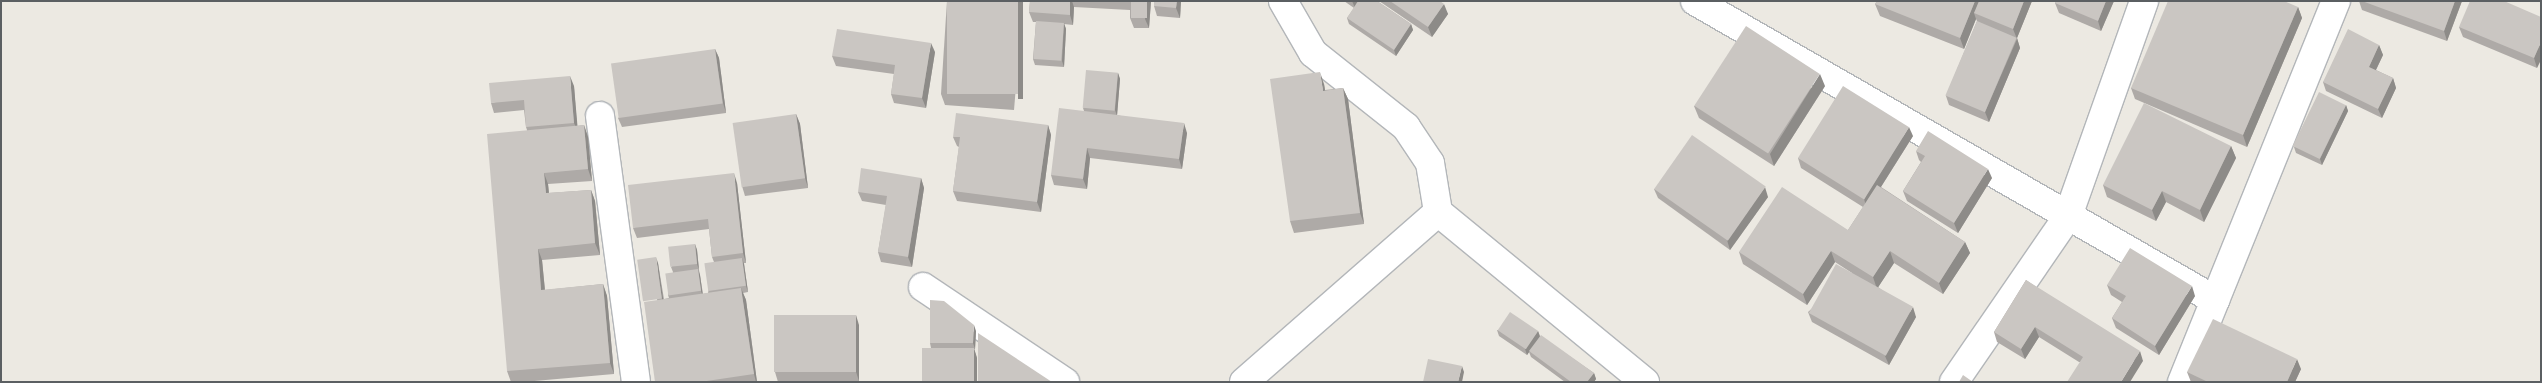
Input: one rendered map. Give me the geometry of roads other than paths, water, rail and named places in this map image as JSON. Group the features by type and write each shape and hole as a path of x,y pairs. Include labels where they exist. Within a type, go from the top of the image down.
{"street":[{"path":"1283,1 1313,53 1406,127 1430,163 1438,212 1645,382"},
{"path":"1695,1 2215,300"},
{"path":"1954,382 2068,216 2144,1"},
{"path":"2182,382 2336,1"},
{"path":"600,116 636,382"},
{"path":"1244,382 1438,212"},
{"path":"923,287 1065,382"}]}
